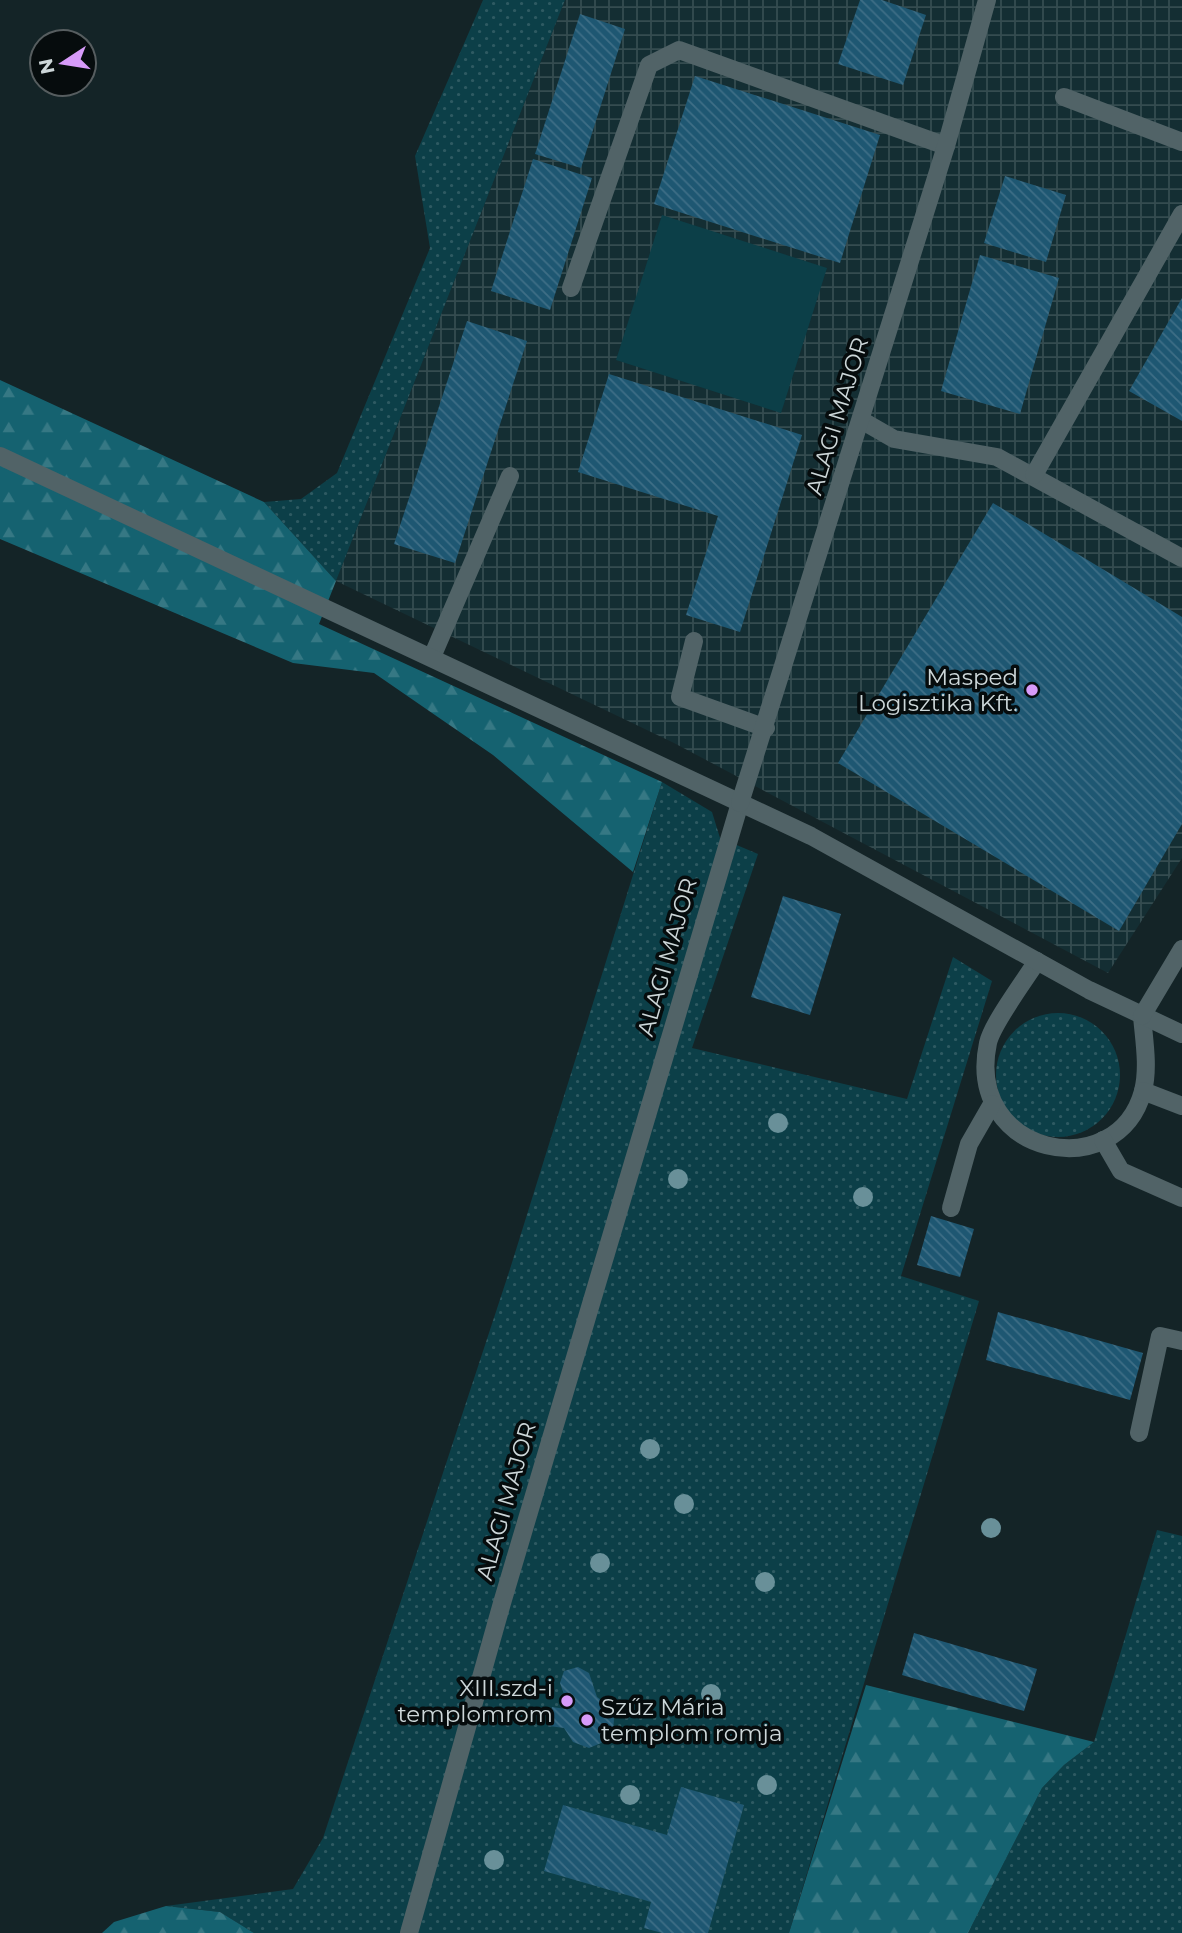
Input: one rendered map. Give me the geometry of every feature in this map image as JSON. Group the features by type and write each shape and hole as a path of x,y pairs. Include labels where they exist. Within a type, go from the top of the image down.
{"street":[{"name":"ALAGI MAJOR","path":"409,1933 502,1603 740,803 766,729 946,146 987,0"},
{"path":"571,288 649,65 679,50 946,146"},
{"path":"1064,97 1182,142"},
{"path":"1034,475 1182,214"},
{"path":"861,420 894,439 997,457 1182,558"},
{"path":"0,456 740,803 892,878 1037,961 1182,1034"},
{"path":"432,657 510,477"},
{"path":"694,640 680,696 766,729"},
{"path":"1037,961 989,1040 984,1072 992,1104 1012,1129 1040,1145 1072,1149 1103,1140 1128,1120 1143,1091 1145,1059 1142,1016 1182,949"},
{"path":"1143,1091 1182,1106"},
{"path":"951,1208 969,1144 992,1104"},
{"path":"1103,1140 1121,1171 1182,1198"},
{"path":"1139,1433 1160,1336 1182,1341"}],"shaded area":[{"path":"483,0 565,0 336,581 264,502 301,499 337,473 430,248 415,156"},
{"path":"565,0 1182,0 1182,858 1108,973 674,743 336,581"},
{"path":"662,215 827,268 781,413 616,360"},
{"path":"662,782 712,812 720,838 758,854 692,1048 907,1099 953,957 992,981 901,1276 979,1301 789,1933 254,1933 220,1912 166,1906 293,1889 323,1838 510,1269"},
{"path":"1058,1013 1082,1017 1102,1031 1116,1051 1120,1075 1116,1099 1102,1119 1082,1133 1058,1137 1034,1133 1014,1119 1000,1099 996,1075 1000,1051 1014,1031 1034,1017"},
{"path":"1157,1530 1182,1536 1182,1933 968,1933 1042,1788 1064,1765 1094,1742"}],"green space":[{"path":"0,380 264,502 336,581 319,624 662,782 633,872 493,755 374,673 293,663 0,539"},
{"path":"866,1685 1094,1742 1064,1765 1042,1788 968,1933 789,1933"},
{"path":"166,1906 220,1912 254,1933 102,1933 114,1922"}],"building":[{"path":"860,0 882,0 926,15 903,85 838,64"},
{"path":"580,14 625,29 581,168 535,154"},
{"path":"695,76 880,135 840,263 654,204"},
{"path":"533,159 592,178 550,310 491,291"},
{"path":"1005,176 1066,195 1046,262 984,243"},
{"path":"980,255 1059,278 1020,414 941,391"},
{"path":"1182,298 1182,421 1129,391"},
{"path":"467,321 527,341 455,563 394,544"},
{"path":"609,374 802,435 740,632 686,615 718,516 578,472"},
{"name":"Masped Logisztika Kft.","path":"993,503 1182,617 1182,824 1119,931 838,763"},
{"path":"783,896 841,914 810,1015 751,997"},
{"path":"931,1216 974,1229 960,1277 917,1265"},
{"path":"998,1312 1143,1353 1130,1400 986,1360"},
{"path":"914,1633 1037,1669 1024,1711 902,1675"},
{"path":"578,1667 589,1673 597,1697 608,1705 614,1719 613,1732 606,1741 589,1748 573,1742 564,1728 549,1726 552,1707 566,1709 568,1706 560,1683 564,1671"},
{"path":"681,1787 744,1805 708,1933 662,1933 644,1928 651,1902 544,1871 563,1805 667,1835"}],"place":[{"name":"Masped Logisztika Kft.","path":"1032,690"},
{"name":"XIII.szd-i templomrom","path":"567,1701"},
{"name":"Szűz Mária templom romja","path":"587,1720"}]}
